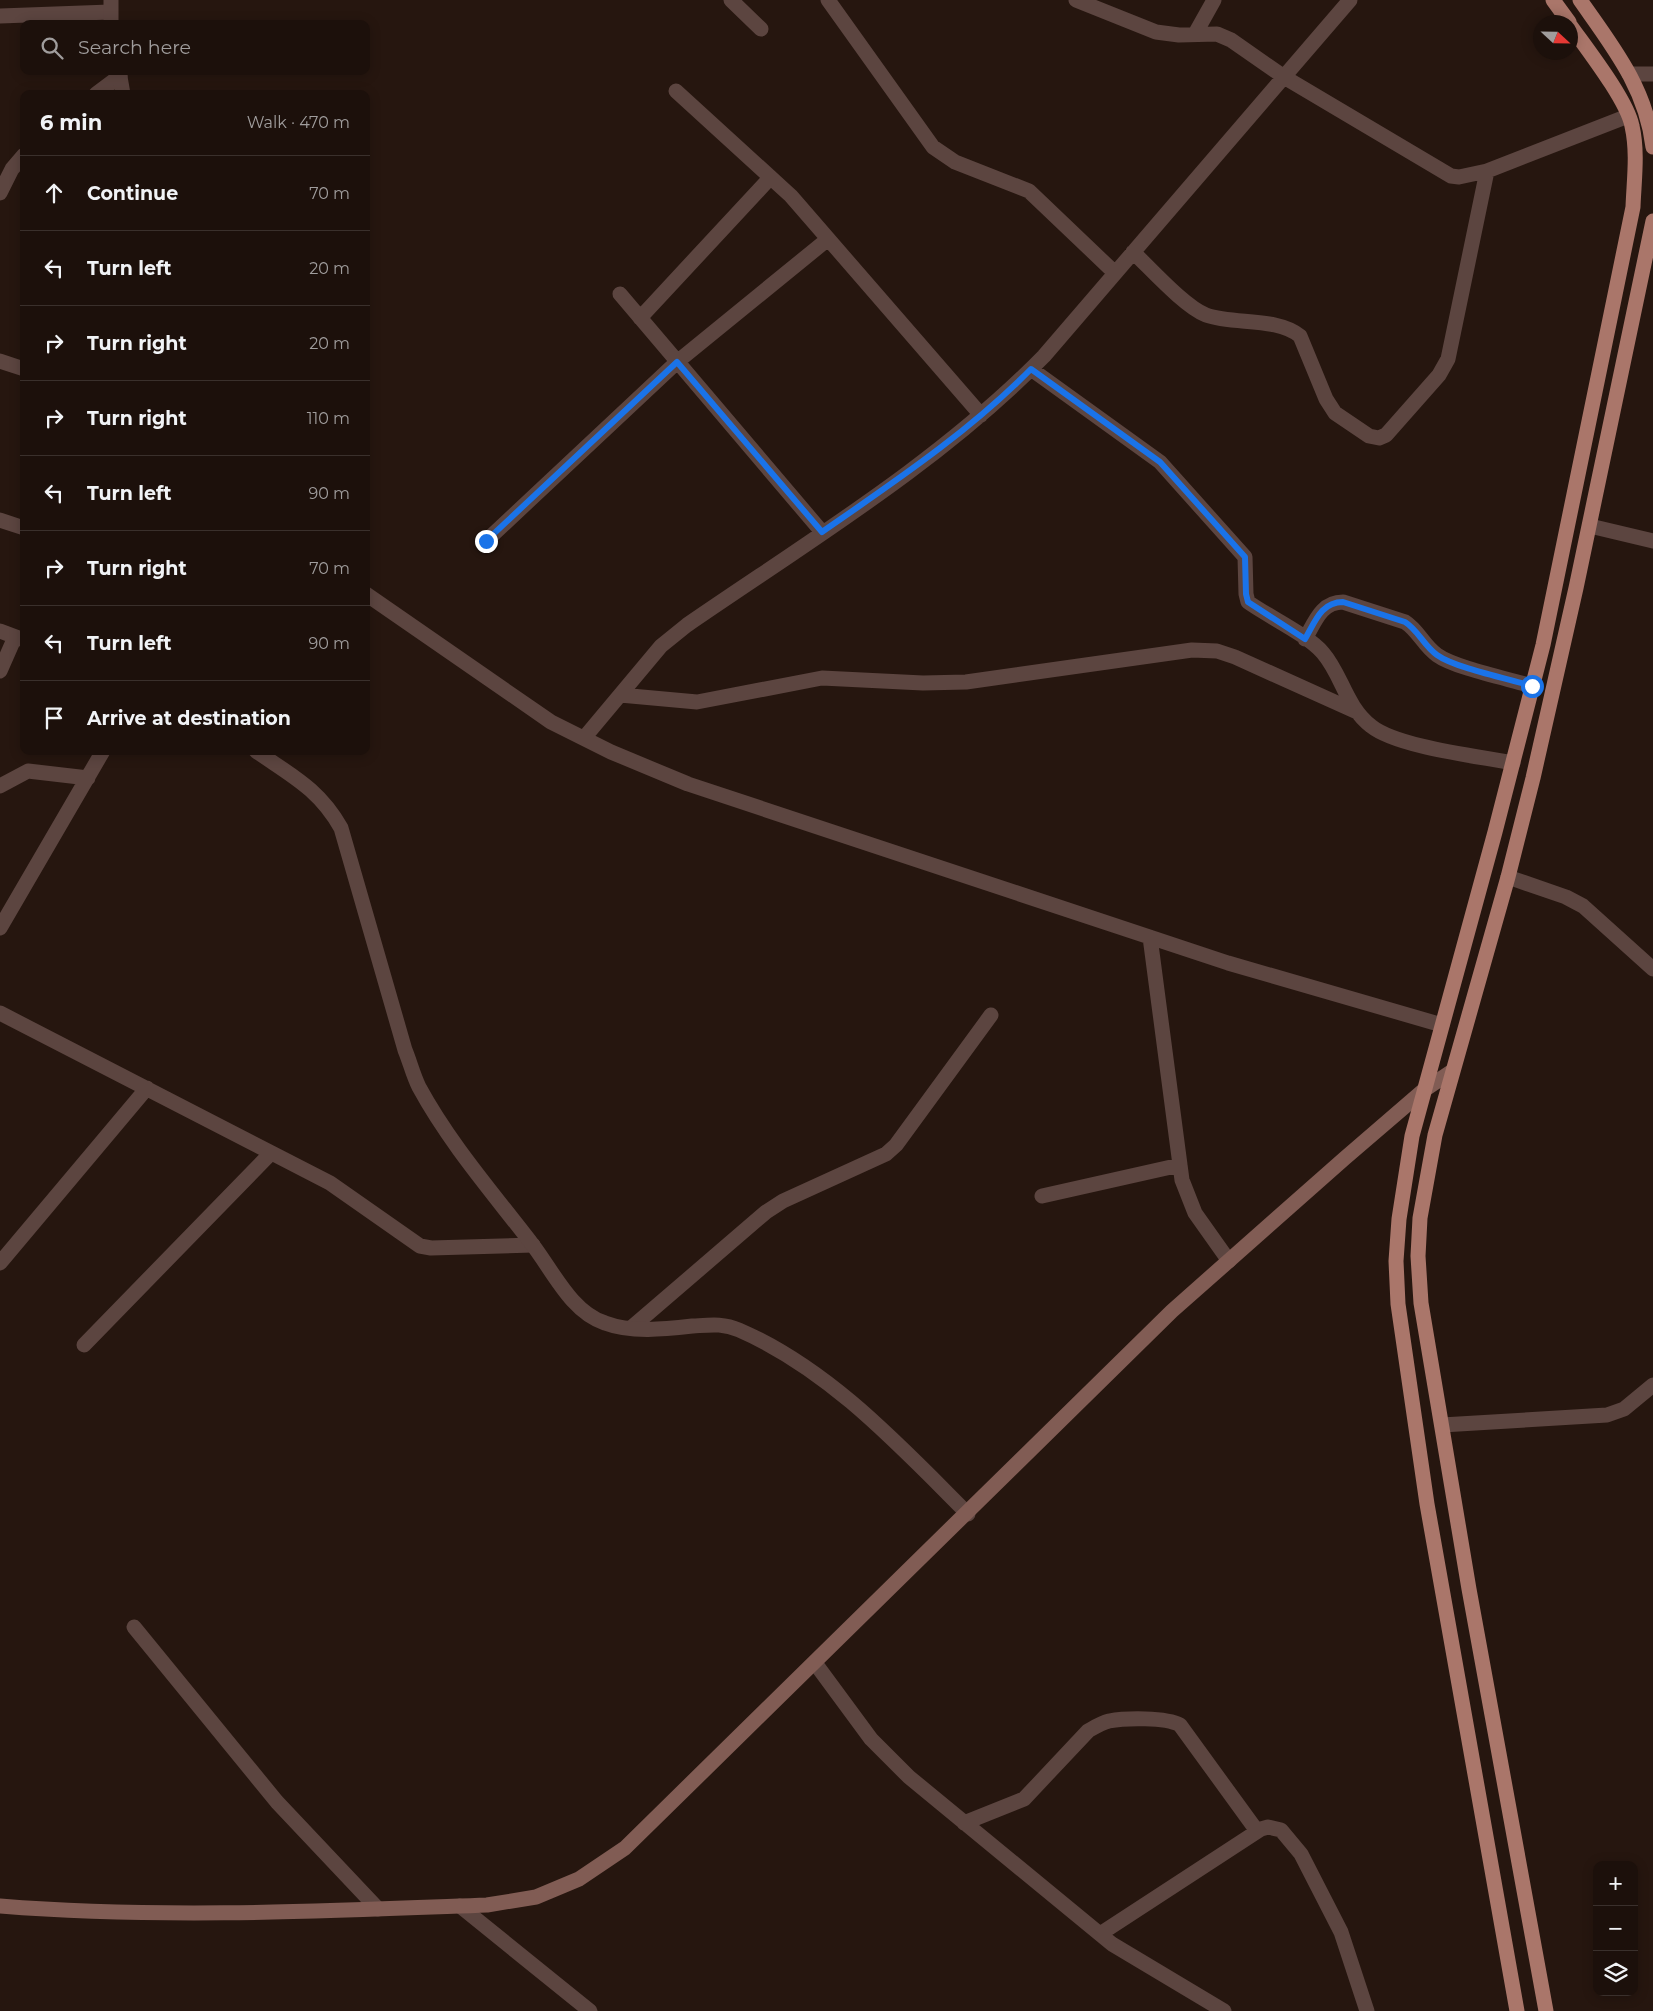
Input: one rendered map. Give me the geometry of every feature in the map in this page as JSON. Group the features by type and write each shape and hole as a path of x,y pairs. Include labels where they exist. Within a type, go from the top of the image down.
{"highway":[{"path":"1553,0 1564,15"},
{"path":"1580,0 1640,93 1650,122 1653,147"},
{"path":"1517,2011 1427,1504 1398,1304 1396,1262 1398,1219 1412,1136 1532,686 1570,522 1633,207 1636,153 1632,124 1602,72 1578,36"},
{"path":"1546,2011 1471,1599 1421,1303 1418,1256 1420,1218 1427,1174 1451,1072 1508,877 1590,526 1653,221"}],"main road":[{"path":"0,1906 62,1911 140,1913 460,1906 536,1897 579,1879 625,1848 968,1514 1172,1311 1424,1090 1451,1072"}],"street":[{"path":"731,0 761,29"},
{"path":"828,0 933,147 955,162 1029,191 1114,273"},
{"path":"1076,0 1156,32 1217,34 1231,40 1284,77 1451,176 1459,177 1487,171 1628,116"},
{"path":"1195,34 1214,0"},
{"path":"584,738 661,646 885,488 981,415 1031,369 1350,0"},
{"path":"1,19 111,12"},
{"path":"1629,74 1653,74"},
{"path":"101,90 119,75"},
{"path":"120,75 122,90"},
{"path":"676,91 791,196 981,415"},
{"path":"0,194 12,169 20,160"},
{"path":"1133,252 1196,310 1223,320 1279,326 1295,332 1300,336 1326,399 1335,413 1369,436 1379,438 1386,435 1410,409 1439,375 1448,359 1487,171"},
{"path":"640,318 770,178"},
{"path":"486,541 677,362 828,239"},
{"path":"620,294 822,532"},
{"path":"0,361 20,368"},
{"path":"1031,369 1160,462 1245,557 1248,602 1305,639 1324,654 1357,712 1370,726 1388,736 1513,763"},
{"path":"0,520 20,527"},
{"path":"1590,526 1653,541"},
{"path":"370,597 551,722 611,752 688,784 1228,963 1442,1025"},
{"path":"1305,639 1326,605 1332,602 1343,602 1405,622 1412,626 1431,650 1447,660 1532,686"},
{"path":"0,631 19,638 0,671"},
{"path":"620,695 697,702 822,678 923,683 966,682 1192,650 1217,651 1235,657 1357,712"},
{"path":"0,928 102,755"},
{"path":"262,755 313,790 330,808 341,828 405,1050 419,1086 473,1170 533,1245 574,1302 589,1315 604,1324 631,1328 714,1323 737,1329 778,1349 808,1368 893,1440 968,1514"},
{"path":"0,786 28,771 88,778"},
{"path":"1508,877 1566,897 1582,906 1653,969"},
{"path":"1150,938 1182,1180 1195,1213 1228,1261"},
{"path":"0,1013 341,1190 420,1246 431,1248 533,1245"},
{"path":"631,1328 766,1212 783,1201 886,1154 896,1145 991,1015"},
{"path":"0,1262 147,1088"},
{"path":"84,1345 271,1153"},
{"path":"1042,1196 1180,1165"},
{"path":"1442,1425 1607,1415 1624,1410 1653,1385"},
{"path":"134,1627 277,1802 378,1909"},
{"path":"815,1663 871,1739 909,1777 1112,1944 1205,2006 1224,2011"},
{"path":"964,1822 1024,1799 1088,1731 1099,1724 1110,1721 1164,1720 1180,1725 1258,1831"},
{"path":"1100,1934 1258,1831 1268,1827 1281,1830 1301,1854 1341,1932 1367,2011"},
{"path":"460,1906 590,2011"}],"route":[{"path":"486,541 677,362 822,532 885,488 989,410 1031,369 1134,441 1160,462 1245,557 1248,602 1305,639 1326,605 1332,602 1343,602 1405,622 1412,626 1431,650 1447,660 1532,686"}]}
